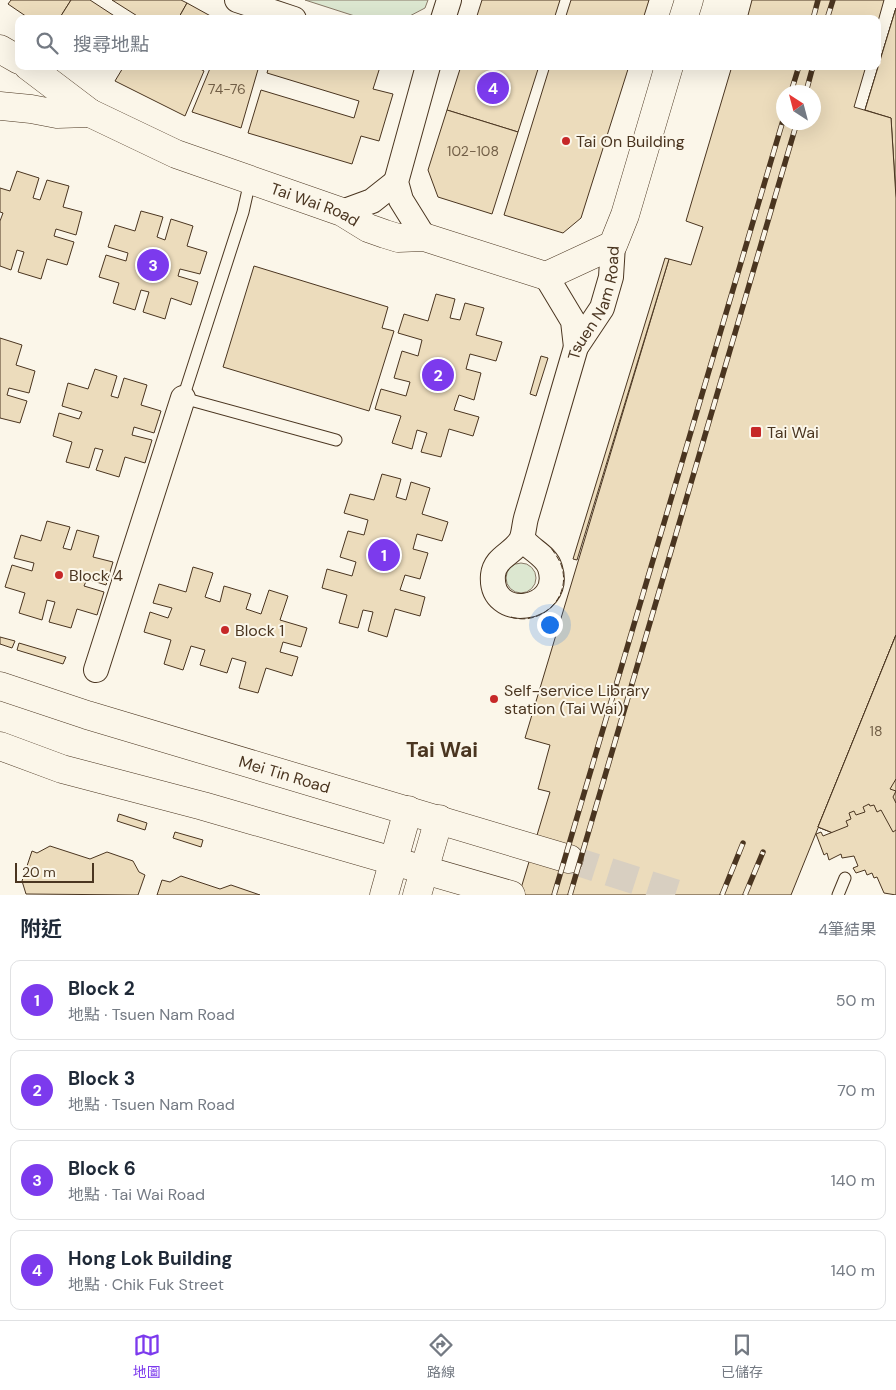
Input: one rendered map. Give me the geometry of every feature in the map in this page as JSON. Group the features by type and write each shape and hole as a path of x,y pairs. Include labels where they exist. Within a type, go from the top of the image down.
{"street":[{"path":"237,0 282,15"},
{"path":"444,15 449,0"},
{"path":"684,15 689,0"},
{"path":"0,49 15,58"},
{"name":"Tai Wai Road","path":"33,70 90,113 176,154 342,212 368,228 385,234 398,238 424,237 546,276"},
{"path":"424,237 401,200 396,182 427,70"},
{"name":"Tsuen Nam Road","path":"522,538 526,518 576,347 602,308 611,277 613,245 625,215 668,70"},
{"name":"Tai Wai Road","path":"0,106 57,114 90,113"},
{"path":"342,212 372,201 396,182"},
{"path":"576,347 573,321 546,276 613,245"},
{"path":"96,670 183,398"},
{"name":"Mei Tin Road","path":"0,686 87,715 569,859"},
{"path":"0,746 62,770 202,806 394,861 421,882 511,895"},
{"path":"384,895 408,810"},
{"path":"421,882 439,819"}],"lane":[{"path":"250,181 183,398 336,440"},
{"path":"838,895 845,878"}],"green space":[{"path":"305,0 428,0 425,8 412,15 352,15"},
{"path":"521,563 531,568 536,578 531,588 521,593 511,588 506,578 511,568"}],"building":[{"path":"11,0 71,0 62,15 24,15 8,4"},
{"path":"71,0 90,0 113,15 62,15"},
{"path":"112,0 181,0 187,3 180,15 136,15"},
{"path":"482,0 560,0 555,15 477,15"},
{"path":"571,0 649,0 644,15 566,15"},
{"path":"752,0 884,0 880,15 748,15"},
{"path":"187,3 209,15 180,15"},
{"path":"896,8 896,198 891,118 865,110 877,70 881,70 881,57"},
{"path":"896,8 896,198 891,118 865,110 877,70 881,70 881,57"},
{"path":"896,8 896,198 891,118 865,110 877,70 881,70 881,57"},
{"path":"122,70 204,71 185,116 115,81"},
{"path":"209,70 258,70 241,128 192,112"},
{"path":"268,70 379,70 373,89 393,94 379,141 361,136 352,164 248,133 261,90 354,118 359,101 267,73"},
{"path":"460,70 538,70 518,132 447,110"},
{"name":"Tai On Building","path":"549,70 628,70 581,218 563,233 504,215"},
{"name":"Tai Wai","path":"731,70 865,70 854,107 891,118 896,198 896,635 791,895 519,895 550,792 538,789 550,745 525,738 669,259 691,265 703,227 686,221"},
{"path":"447,110 518,132 492,214 438,197 428,170"},
{"path":"17,171 39,178 33,198 40,200 47,180 69,186 63,207 82,212 76,235 56,229 54,236 74,242 67,265 47,259 41,279 18,272 24,252 17,250 11,270 0,266 0,221 3,213 0,212 0,188 10,191"},
{"path":"141,211 163,217 157,237 165,240 171,219 193,226 187,246 207,252 200,274 180,269 178,276 198,282 191,305 171,298 165,319 143,312 149,292 141,290 135,310 113,303 119,283 99,277 106,255 126,261 128,253 108,247 115,225 135,231"},
{"path":"665,258 669,259 577,560 573,559"},
{"path":"254,266 388,307 382,328 394,331 369,411 223,367"},
{"path":"436,294 455,299 450,318 460,320 465,303 484,308 476,335 502,342 496,361 470,354 466,369 481,373 474,400 459,395 454,410 479,417 473,436 449,429 441,457 421,452 427,433 417,430 412,449 392,443 401,416 375,409 381,389 406,396 410,382 394,378 402,351 418,356 422,340 398,333 404,314 428,321"},
{"path":"0,338 22,345 16,365 35,371 29,393 9,388 7,395 27,401 20,423 0,418"},
{"path":"541,356 548,358 536,396 530,394"},
{"path":"95,369 117,376 111,396 118,398 124,378 147,385 141,405 161,411 154,433 134,427 132,435 152,440 145,463 125,457 119,477 96,470 103,450 95,448 89,468 66,462 72,442 53,436 59,413 79,419 82,412 62,406 68,383 88,389"},
{"path":"382,474 401,479 396,497 406,500 411,482 430,488 422,514 448,522 442,541 417,534 413,549 428,553 420,579 405,575 400,590 425,597 420,616 395,609 387,637 368,631 373,612 363,610 358,628 339,623 347,595 322,588 327,569 352,576 356,562 340,557 348,531 364,535 368,520 344,513 350,494 374,500"},
{"name":"Block 4","path":"47,521 70,527 63,548 71,550 77,530 99,536 93,557 113,562 106,585 87,579 84,586 104,592 97,615 77,609 71,628 49,622 55,602 47,600 42,620 19,613 25,593 5,587 12,565 32,571 34,563 14,558 21,535 41,541"},
{"name":"Block 1","path":"193,567 213,573 205,597 220,602 224,586 251,594 246,609 261,614 269,590 288,596 280,620 307,628 301,647 283,642 280,652 298,657 292,676 266,668 258,693 239,688 246,662 232,658 227,673 200,665 205,650 191,646 183,670 164,664 171,640 144,632 150,612 168,618 172,608 153,603 159,584 186,592"},
{"path":"896,635 896,858 818,827"},
{"path":"896,635 896,858 818,827"},
{"path":"896,635 896,858 818,827"},
{"path":"0,637 15,641 12,648 0,644"},
{"path":"19,643 66,657 63,664 17,650"},
{"path":"896,779 896,791 890,789"},
{"path":"896,791 896,803 893,797"},
{"path":"869,804 870,806 874,805 877,812 881,810 893,832 896,830 896,895 884,893 877,877 874,878 872,873 867,875 865,870 856,873 853,868 858,866 854,856 842,858 841,854 829,860 827,853 824,855 816,834 821,832 823,836 848,826 846,821 851,819 849,813 854,811 856,815 865,812 863,807"},
{"path":"119,814 147,823 145,830 117,821"},
{"path":"175,832 203,840 201,847 173,838"},
{"path":"50,846 90,859 107,852 133,861 139,872 145,875 138,895 26,894 22,881 32,851 37,853"},
{"path":"181,876 220,889 231,885 260,895 157,895 162,880 170,882"}],"tunnel":[{"path":"569,859 681,895"}],"railway":[{"path":"814,15 818,0"},
{"path":"828,15 833,0"},
{"path":"793,85 798,70"},
{"path":"808,85 812,70"},
{"path":"554,895 780,130"},
{"path":"570,895 795,130"},
{"path":"722,895 743,843"},
{"path":"745,895 763,852"}],"fence":[{"path":"511,617 521,619 532,618 541,614 549,609 561,593 563,572 560,562 551,548"}],"place":[{"name":"Hong Lok Building","path":"493,88"},
{"name":"Tai On Building","path":"566,141"},
{"name":"Block 6","path":"153,265"},
{"name":"Block 3","path":"438,375"},
{"name":"Tai Wai","path":"756,432"},
{"name":"Block 2","path":"384,555"},
{"name":"Block 4","path":"59,575"},
{"name":"Block 1","path":"225,630"},
{"name":"Self-service Library station (Tai Wai)","path":"494,699"}],"district":[{"name":"Tai Wai","path":"442,750"}]}
